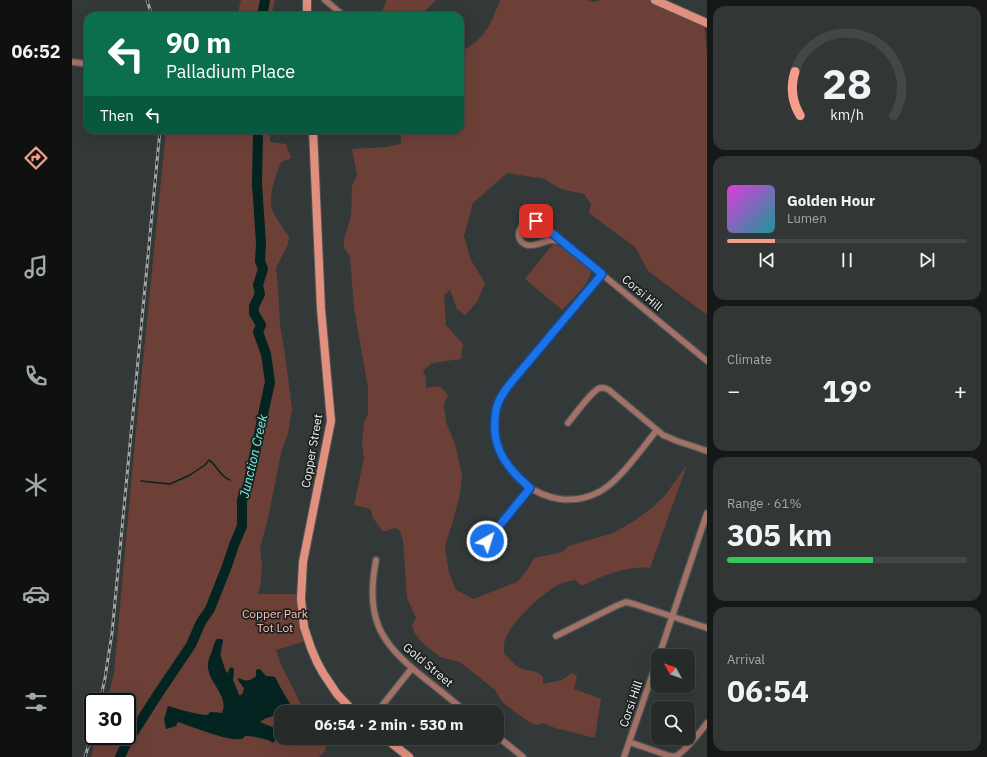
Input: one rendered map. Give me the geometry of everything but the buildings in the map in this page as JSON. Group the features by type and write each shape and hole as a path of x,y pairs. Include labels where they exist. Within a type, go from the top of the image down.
{"street":[{"path":"307,0 307,12"},
{"path":"325,0 339,12"},
{"path":"655,0 707,23"},
{"path":"72,62 84,64"},
{"name":"Copper Street","path":"313,134 321,308 331,421 303,562 301,576 301,600 304,627 317,662 334,689 348,705"},
{"name":"Corsi Hill","path":"563,242 551,240 533,246 526,245 520,240 518,231 526,222 536,221 563,242 707,361"},
{"path":"602,274 500,397 495,412 494,427 497,444 502,458 509,468 530,488 549,497 567,500 581,498 599,492 613,482 657,430"},
{"path":"568,423 593,393 600,388 604,388 609,390 657,430 677,441 707,451"},
{"path":"487,541 530,488"},
{"name":"Corsi Hill","path":"661,649 707,513"},
{"name":"Gold Street","path":"376,560 372,596 378,625 383,636 394,652 457,705"},
{"path":"556,636 626,602 707,628"},
{"path":"383,705 412,668"},
{"name":"Corsi Hill","path":"624,757 651,678"},
{"path":"629,742 674,757 683,751 707,723"},
{"path":"504,742 523,757"},
{"path":"394,745 409,757"}],"green space":[{"path":"241,0 275,0 272,12 238,12"},
{"path":"387,0 436,0 424,12 382,11"},
{"path":"500,0 588,0 593,2 601,0 656,0 704,21 707,53 707,315 648,271 636,248 589,213 591,204 584,194 561,189 545,179 507,173 473,203 464,236 471,260 485,283 477,302 465,315 457,309 450,290 444,295 446,325 463,344 461,359 432,363 423,371 426,378 426,388 439,386 448,395 443,407 446,422 455,444 462,475 460,494 445,546 449,573 456,590 473,599 517,582 527,570 534,558 563,552 569,546 613,533 634,521 653,507 666,494 687,465 650,568 632,568 614,572 582,586 575,580 560,584 544,594 527,610 512,628 504,644 504,654 520,668 536,672 541,675 543,677 543,684 562,680 572,673 577,676 574,689 601,699 595,738 555,728 544,723 536,725 529,722 503,703 495,690 460,662 440,657 420,640 414,632 412,625 416,618 407,598 403,540 400,531 395,528 383,532 373,518 371,509 354,505 364,458 362,443 364,422 368,415 368,388 354,308 350,256 344,248 344,239 351,216 352,186 357,175 352,149 385,147 401,144 401,134 464,134 464,50 481,37 493,17"},
{"name":"Copper Park Tot Lot","path":"166,134 270,134 270,142 286,144 291,158 281,162 273,186 271,204 272,209 289,237 288,244 276,268 280,325 292,409 288,434 282,449 268,518 260,548 262,565 258,594 300,594 308,640 276,650 282,667 301,705 290,705 275,677 271,676 256,676 252,680 247,681 239,678 238,680 244,688 243,693 239,695 233,680 234,669 232,667 229,669 228,673 226,672 223,664 221,654 223,641 215,642 208,664 211,677 222,697 224,708 222,713 214,712 205,715 167,707 167,711 178,721 222,737 250,736 274,742 274,745 326,745 326,749 319,757 91,757 94,745 136,745 136,693 109,693 114,673 135,441"},
{"path":"553,244 562,247 591,271 588,281 562,310 525,279"},
{"path":"274,716 274,728 259,722"}],"water":[{"path":"217,639 222,639 223,641 220,654 226,672 228,673 229,669 232,667 234,669 233,680 239,695 243,693 244,688 238,678 250,680 256,676 256,670 260,669 266,676 275,677 291,705 274,705 274,716 264,719 260,722 274,728 273,743 252,736 245,736 242,739 228,738 178,722 176,726 166,729 164,719 168,706 203,715 208,715 210,712 222,713 224,707 222,697 208,669 209,658"}],"waterway":[{"name":"Junction Creek","path":"263,12 265,0"},
{"name":"Junction Creek","path":"120,757 126,744 191,645 201,622 210,609 242,526 242,500 248,485 270,382 266,354 258,332 261,325 254,313 254,306 260,294 258,285 263,269 260,261 261,243 257,184 258,134"},
{"path":"141,481 170,484 190,475 205,465 209,460 221,474 230,480"},
{"name":"Junction Creek","path":"240,490 244,494"}],"railway":[{"path":"147,0 151,12"},
{"path":"102,693 112,633 160,134"},
{"path":"85,757 89,745"}],"route":[{"path":"487,541 530,488 509,468 502,458 497,444 494,427 495,412 500,397 602,274 536,221"}]}
